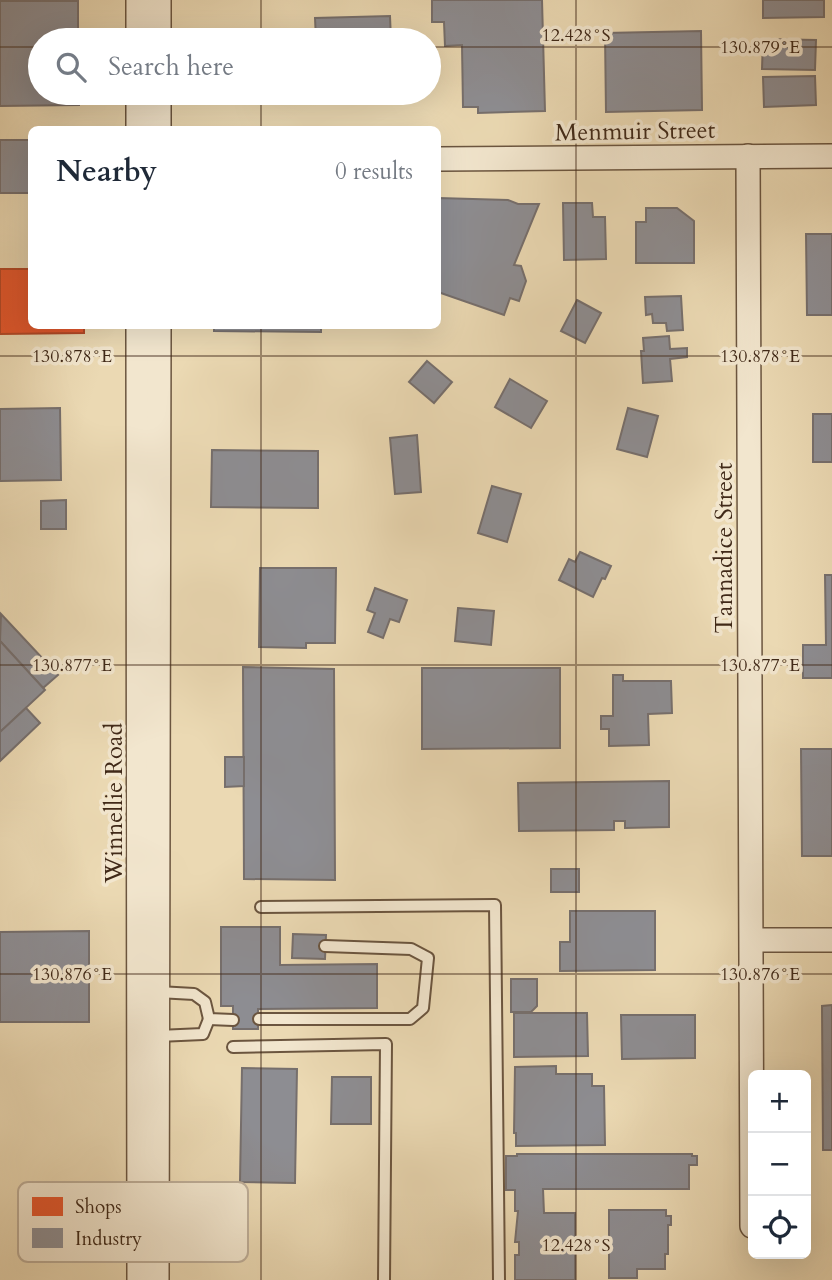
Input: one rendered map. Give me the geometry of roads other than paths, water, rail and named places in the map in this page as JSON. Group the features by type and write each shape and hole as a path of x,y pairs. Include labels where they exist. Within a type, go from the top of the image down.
{"street":[{"path":"138,0 138,28"},
{"path":"159,0 159,28"},
{"path":"138,105 138,126"},
{"path":"159,105 159,126"},
{"name":"Tannadice Street","path":"748,156 752,1196"},
{"name":"Menmuir Street","path":"441,159 832,156"},
{"name":"Winnellie Road","path":"138,329 139,1182"},
{"name":"Winnellie Road","path":"157,1182 159,329"},
{"path":"752,940 832,940"},
{"name":"Winnellie Road","path":"139,1262 139,1280"},
{"name":"Winnellie Road","path":"157,1262 157,1280"}],"lane":[{"path":"261,907 495,905 499,1280"},
{"path":"258,1019 410,1018 423,1008 428,958 411,949 325,946"},
{"path":"158,992 194,994 205,1002 209,1019 203,1034 158,1036"},
{"path":"209,1019 233,1020"},
{"path":"233,1047 386,1044 384,1280"}]}
